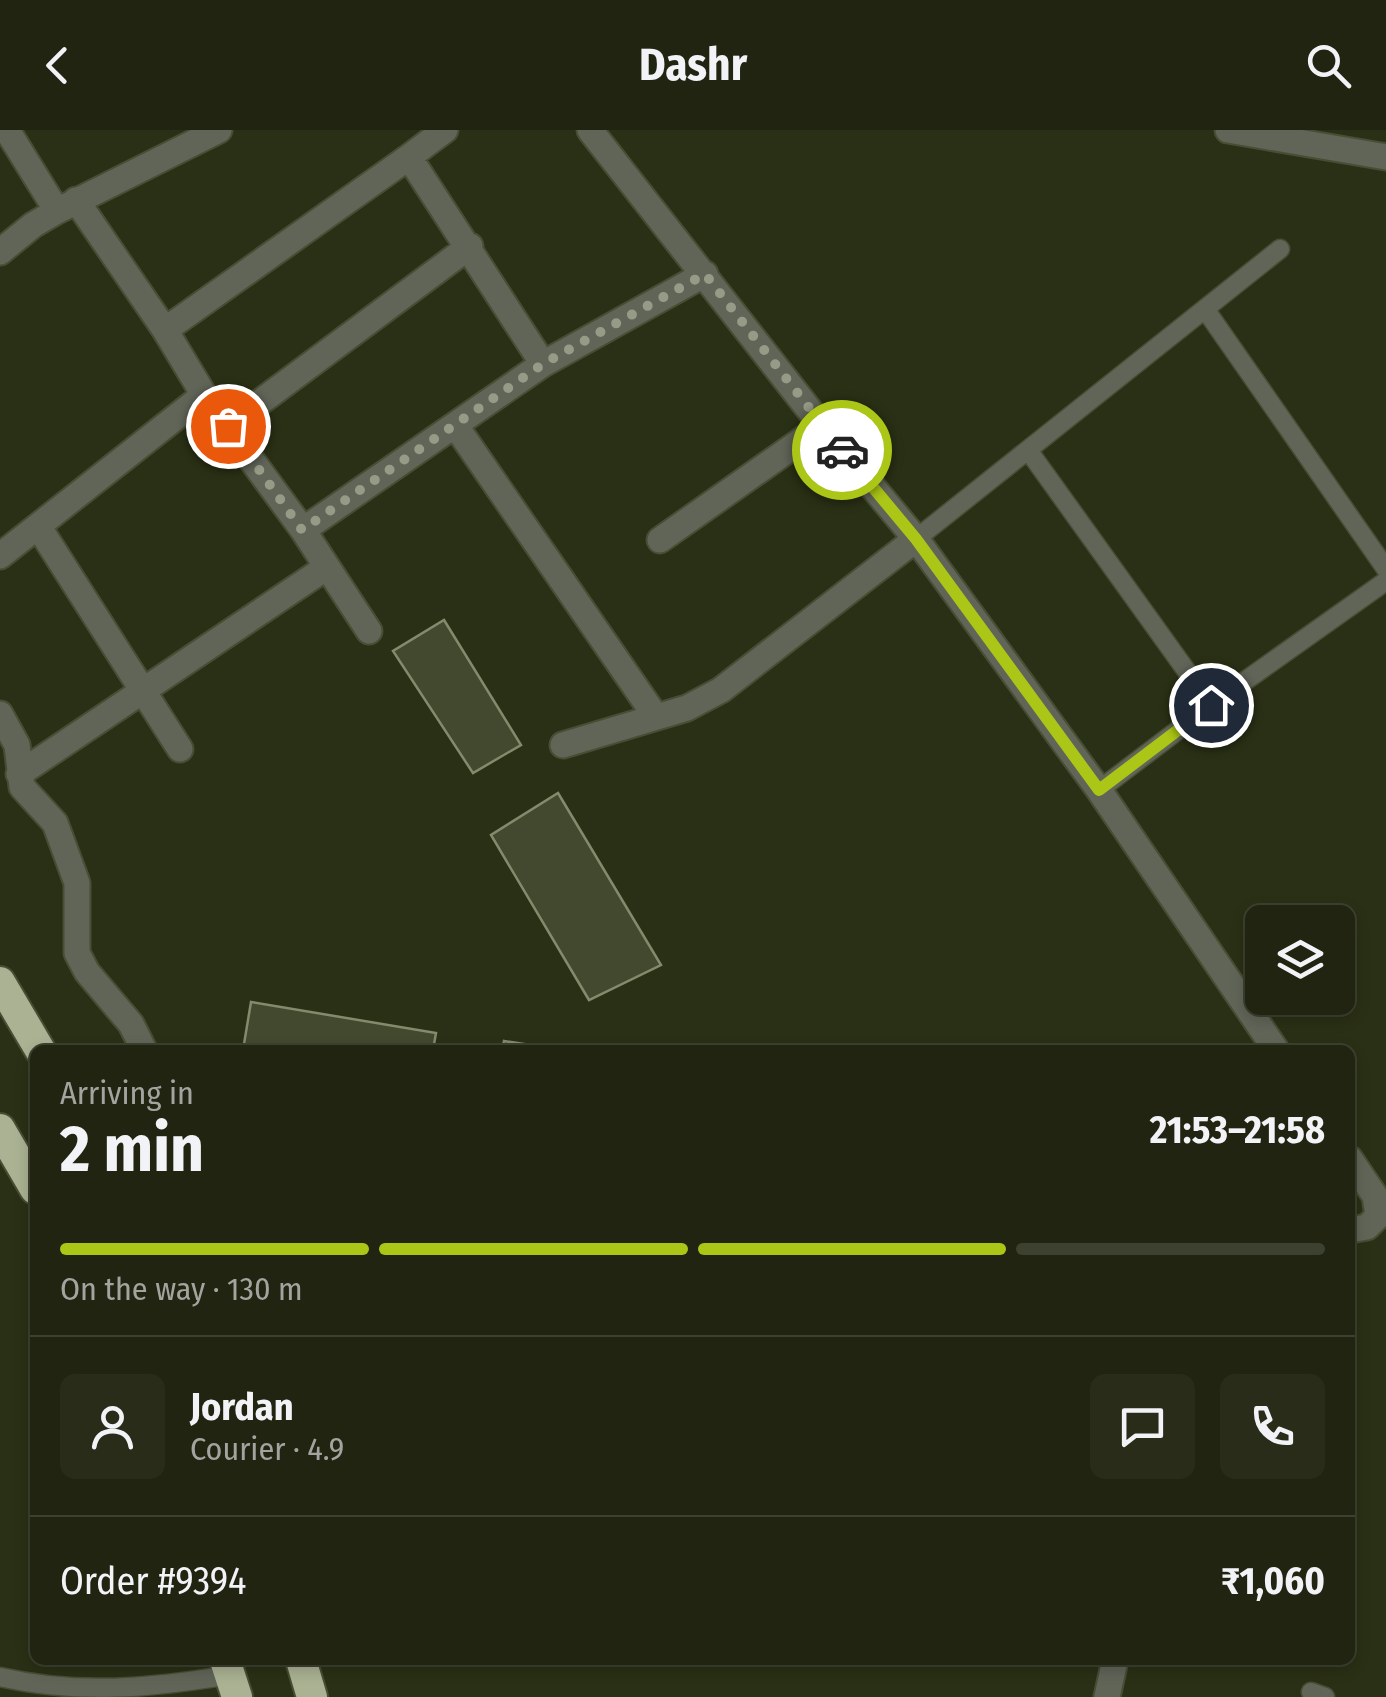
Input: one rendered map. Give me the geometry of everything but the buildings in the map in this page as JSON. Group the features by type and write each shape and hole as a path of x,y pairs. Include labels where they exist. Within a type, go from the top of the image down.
{"highway":[{"path":"0,982 37,1045"},
{"path":"0,1130 30,1181"},
{"path":"303,1665 312,1697"}],"street":[{"path":"7,130 165,330 204,396 302,530 370,632"},
{"path":"0,252 33,225 67,206 219,130"},
{"path":"165,330 444,130"},
{"path":"590,130 822,426 916,539 1099,790 1273,1045"},
{"path":"1228,130 1285,134 1386,157"},
{"path":"409,157 543,364"},
{"path":"228,426 470,246"},
{"path":"302,530 543,364 705,274"},
{"path":"0,556 204,396"},
{"path":"455,425 656,717"},
{"path":"660,540 822,426"},
{"path":"38,526 180,750"},
{"path":"563,744 687,708 721,690 916,539"},
{"path":"19,774 327,566"},
{"path":"0,714 16,746 22,787 54,824 77,883 76,952 87,972 131,1024 142,1045"},
{"path":"1355,1166 1375,1196 1382,1219 1355,1229"},
{"path":"1107,1697 1114,1665"}],"lane":[{"path":"916,539 1280,249"},
{"path":"1205,308 1386,568"},
{"path":"1028,450 1211,705"},
{"path":"1099,790 1386,581"},
{"path":"0,1677 28,1683 108,1688 154,1688 231,1677"}],"way so far":[{"path":"228,426 302,530 543,364 705,274 842,450"}],"route":[{"path":"842,450 916,539 1099,790 1211,705"}]}
